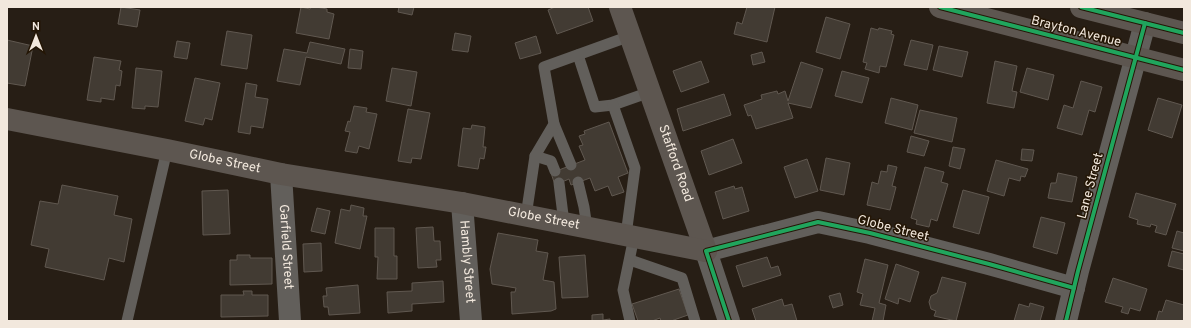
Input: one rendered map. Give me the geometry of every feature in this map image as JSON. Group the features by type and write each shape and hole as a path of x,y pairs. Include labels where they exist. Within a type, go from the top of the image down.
{"main road":[{"name":"Stafford Road","path":"620,7 706,251"},
{"name":"Brayton Avenue","path":"940,7 1184,70"},
{"name":"Brayton Avenue","path":"1081,7 1184,33"},
{"name":"Globe Street","path":"7,119 281,174 462,204 706,251"}],"street":[{"name":"Lane Street","path":"1066,321 1145,23"},
{"name":"Garfield Street","path":"281,174 290,321"},
{"name":"Hambly Street","path":"462,204 471,321"},
{"name":"Globe Street","path":"706,251 818,222 870,233 1074,288"},
{"name":"Stafford Road","path":"706,251 726,319"}],"lane":[{"path":"571,165 554,124 544,67 630,36"},
{"path":"578,55 595,108 613,105 650,92"},
{"path":"613,105 635,168 630,236 630,260 623,290 630,321"},
{"path":"526,216 535,156 554,124"},
{"path":"127,321 167,150"},
{"path":"535,156 551,161 555,172"},
{"path":"578,182 587,228"},
{"path":"559,183 564,223"},
{"path":"630,260 682,278 695,321"}],"building":[{"path":"121,7 140,10 137,27 118,24"},
{"path":"301,7 310,9 311,7 316,7 327,9 327,12 334,14 329,39 296,33"},
{"path":"399,7 414,7 412,15 398,12"},
{"path":"555,7 588,7 593,21 557,34 548,10"},
{"path":"747,7 775,7 767,42 734,34 737,22 742,24"},
{"path":"826,17 850,24 840,59 816,52"},
{"path":"871,28 892,31 891,34 894,35 886,67 880,66 879,73 865,69 867,63 863,62"},
{"path":"227,31 252,35 247,69 221,65"},
{"path":"455,33 471,36 468,52 452,50"},
{"path":"536,36 541,53 520,59 515,43"},
{"path":"7,40 33,46 25,86 7,83"},
{"path":"911,40 933,45 927,70 904,65"},
{"path":"177,41 190,43 187,59 174,57"},
{"path":"310,42 345,49 341,64 306,57 300,85 277,81 284,49 307,53"},
{"path":"939,46 968,52 962,77 933,70"},
{"path":"350,49 363,51 361,69 348,68"},
{"path":"762,52 765,62 753,65 751,55"},
{"path":"94,57 121,61 119,70 122,71 120,86 116,85 114,100 101,98 101,102 87,100"},
{"path":"701,61 709,82 681,92 673,71"},
{"path":"995,61 1017,66 1012,91 1017,92 1014,108 987,103"},
{"path":"801,62 823,69 811,108 788,103 793,118 756,129 751,115 748,116 744,105 762,99 761,95 777,91 778,94 785,91 788,101"},
{"path":"136,68 162,71 158,107 145,106 145,109 132,108"},
{"path":"392,68 417,72 411,106 386,101"},
{"path":"1027,68 1054,75 1048,100 1020,92"},
{"path":"842,71 869,78 862,103 835,96"},
{"path":"195,78 220,83 212,120 205,118 203,125 185,121"},
{"path":"1081,81 1102,87 1095,112 1089,110 1082,135 1057,128 1064,105 1073,108"},
{"path":"246,83 257,85 255,97 268,99 263,128 251,126 250,134 238,132"},
{"path":"724,94 731,115 683,131 677,109"},
{"path":"891,98 918,105 912,130 885,123"},
{"path":"1158,98 1182,105 1172,138 1148,130"},
{"path":"354,106 367,108 366,112 377,114 369,149 359,146 357,153 345,151 350,132 345,131 348,121 350,122"},
{"path":"408,109 430,113 421,159 412,158 411,163 398,161"},
{"path":"920,110 957,118 952,142 914,133"},
{"path":"609,122 628,173 618,177 624,192 612,196 608,186 595,191 590,178 571,185 569,179 555,185 551,173 585,160 579,146 583,145 579,136 585,134 584,131"},
{"path":"472,125 485,127 483,147 486,147 484,159 480,158 478,169 458,166 463,128 471,129"},
{"path":"911,136 929,141 924,156 907,152"},
{"path":"733,139 742,163 709,175 701,151"},
{"path":"953,147 965,149 960,169 949,166"},
{"path":"1022,149 1034,150 1032,161 1021,160"},
{"path":"826,158 850,163 844,195 820,190"},
{"path":"807,159 818,191 795,198 784,167"},
{"path":"996,160 1028,169 1025,177 1021,176 1020,181 1009,178 1004,196 987,191"},
{"path":"888,165 897,167 892,186 896,187 890,210 867,205 872,182 878,184 881,171 887,172"},
{"path":"925,167 944,172 941,182 948,184 937,221 931,219 929,227 916,224 917,220 911,218"},
{"path":"1058,173 1077,177 1072,202 1048,198 1051,183 1056,183"},
{"path":"62,185 118,196 114,215 132,219 124,262 109,258 104,280 45,267 49,249 31,245 40,201 58,204"},
{"path":"734,186 735,189 742,187 749,211 723,219 715,192"},
{"path":"228,190 230,234 203,235 202,191"},
{"path":"963,190 989,197 979,234 953,227"},
{"path":"1136,193 1176,204 1166,235 1155,232 1157,226 1151,224 1150,227 1137,224 1138,220 1129,217"},
{"path":"351,205 364,208 363,216 367,216 360,249 335,243 341,209 350,211"},
{"path":"317,208 330,211 325,234 311,231"},
{"path":"1041,217 1065,223 1057,254 1033,247"},
{"path":"433,227 434,241 440,241 441,260 436,260 437,267 418,268 416,228"},
{"path":"375,228 394,228 394,256 397,256 397,279 377,279 378,257 375,257"},
{"path":"1177,231 1184,233 1184,251 1172,248"},
{"path":"498,233 538,240 536,251 548,253 543,280 554,282 556,309 551,311 512,314 511,292 515,292 516,288 492,284 490,269"},
{"path":"321,243 322,271 304,272 303,244"},
{"path":"1172,251 1184,254 1184,270 1168,266"},
{"path":"237,255 250,255 250,258 272,258 272,284 230,285 230,260 237,260"},
{"path":"585,255 588,297 562,298 559,257"},
{"path":"767,257 771,268 778,266 781,275 743,287 736,266"},
{"path":"865,259 888,265 879,303 886,305 883,321 872,321 875,308 860,305 863,294 857,292"},
{"path":"896,264 919,272 910,302 899,298 898,304 885,299"},
{"path":"942,277 966,283 956,321 934,316 936,311 931,309 929,302 931,296 937,293"},
{"path":"1113,278 1147,289 1140,311 1130,308 1128,314 1121,312 1123,307 1105,302"},
{"path":"443,281 444,302 412,304 412,311 388,313 387,292 412,291 412,283"},
{"path":"358,285 360,313 329,315 328,307 324,307 323,296 327,296 326,288"},
{"path":"679,289 688,315 671,321 661,321 660,318 652,321 638,321 632,304"},
{"path":"243,291 252,291 252,295 268,295 268,316 221,317 221,295 244,295"},
{"path":"840,293 843,305 833,308 829,296"},
{"path":"782,299 784,306 792,304 797,321 756,321 752,309"},
{"path":"1166,300 1184,305 1184,321 1156,321 1159,311 1162,312"},
{"path":"1030,303 1044,307 1040,321 1014,321 1019,304 1029,307"},
{"path":"603,314 603,320 610,319 610,321 592,321 592,315"}],"cycle path":[{"path":"940,7 1184,70"},
{"path":"1081,7 1184,33"},
{"path":"1066,321 1078,271 1145,23"},
{"path":"729,321 706,251 818,222 870,233 1074,288"}]}
